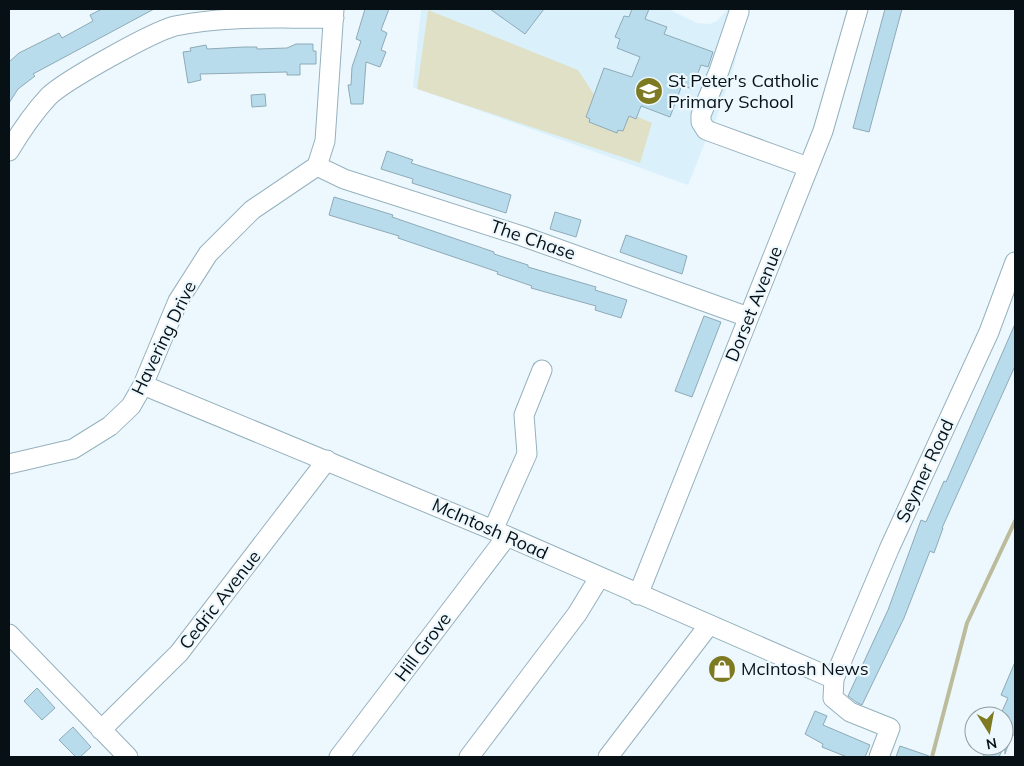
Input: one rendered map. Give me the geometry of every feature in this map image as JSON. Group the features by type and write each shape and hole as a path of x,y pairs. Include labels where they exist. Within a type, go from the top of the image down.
{"street":[{"name":"Dorset Avenue","path":"638,595 823,131 858,9"},
{"path":"739,12 719,71 701,115 701,122 706,130 808,166"},
{"path":"9,151 28,119 51,94 128,48 173,27 210,21 334,13 325,141 317,166"},
{"name":"The Chase","path":"317,166 344,179 522,236 748,316"},
{"name":"Havering Drive","path":"9,464 73,449 110,426 131,406 143,385 178,301 208,254 252,210 317,166"},
{"name":"Seymer Road","path":"834,679 890,547 989,332 1015,262"},
{"name":"Hill Grove","path":"339,757 500,533 527,454 524,415 542,370"},
{"name":"McIntosh Road","path":"143,385 500,533 599,578 834,679"},
{"name":"Cedric Avenue","path":"101,730 179,653 327,460"},
{"path":"469,757 550,647 577,614 599,578"},
{"path":"608,757 709,625"},
{"path":"9,634 128,757"},
{"path":"834,679 833,698 850,712 890,728 879,757"}],"shaded area":[{"path":"421,9 668,9 697,23 710,24 717,21 728,9 749,9 732,73 715,122 797,155 708,135 688,185 413,87"}],"green space":[{"path":"428,10 578,70 597,99 652,123 640,163 417,89"}],"building":[{"path":"102,9 154,9 33,74 35,76 18,89 9,103 9,62 19,53 59,33 62,38 93,21 90,15"},
{"path":"365,9 389,9 381,30 387,33 381,50 386,52 380,67 366,62 363,104 351,104 348,85 351,85 352,67 361,41 356,39"},
{"path":"490,9 544,9 525,34"},
{"path":"632,9 649,9 645,19 667,27 664,34 713,52 708,67 701,65 692,89 682,85 670,117 641,106 636,119 629,116 623,131 618,130 617,133 589,122 590,119 586,117 604,68 632,77 640,57 617,48 620,39 615,37 624,16 629,17"},
{"path":"885,9 902,9 869,132 853,128"},
{"path":"296,44 313,44 313,51 316,51 316,64 300,64 300,75 287,75 287,72 200,74 201,80 188,83 183,52 191,51 190,48 206,45 207,49 244,47 257,47 257,49 287,48"},
{"path":"265,94 266,106 252,107 251,95"},
{"path":"387,151 413,160 411,163 511,195 506,213 412,183 413,179 381,169"},
{"path":"334,197 393,215 392,217 494,252 494,254 528,265 528,267 596,287 595,290 627,300 621,318 595,310 596,306 531,288 532,286 497,274 498,272 398,238 399,236 329,215"},
{"path":"555,212 581,220 576,237 550,229"},
{"path":"626,235 687,256 682,274 620,252"},
{"path":"704,316 721,322 692,397 675,391"},
{"path":"1015,324 1015,366 942,528 934,553 930,551 904,618 862,705 848,696 888,610 921,520 926,522 944,481 946,482"},
{"path":"1015,662 1015,736 1014,706 1004,706 1008,698 1001,695"},
{"path":"37,688 55,708 42,720 24,701"},
{"path":"815,711 827,716 823,725 870,745 865,757 847,757 822,747 823,744 805,734"},
{"path":"73,727 91,747 80,757 76,757 59,740"},
{"path":"900,746 929,756 896,757"},
{"path":"983,756 999,756 999,757"}],"waterway":[{"path":"932,757 967,623 1015,521"}],"place":[{"name":"St Peter's Catholic Primary School","path":"649,91"},
{"name":"McIntosh News","path":"722,669"}]}
